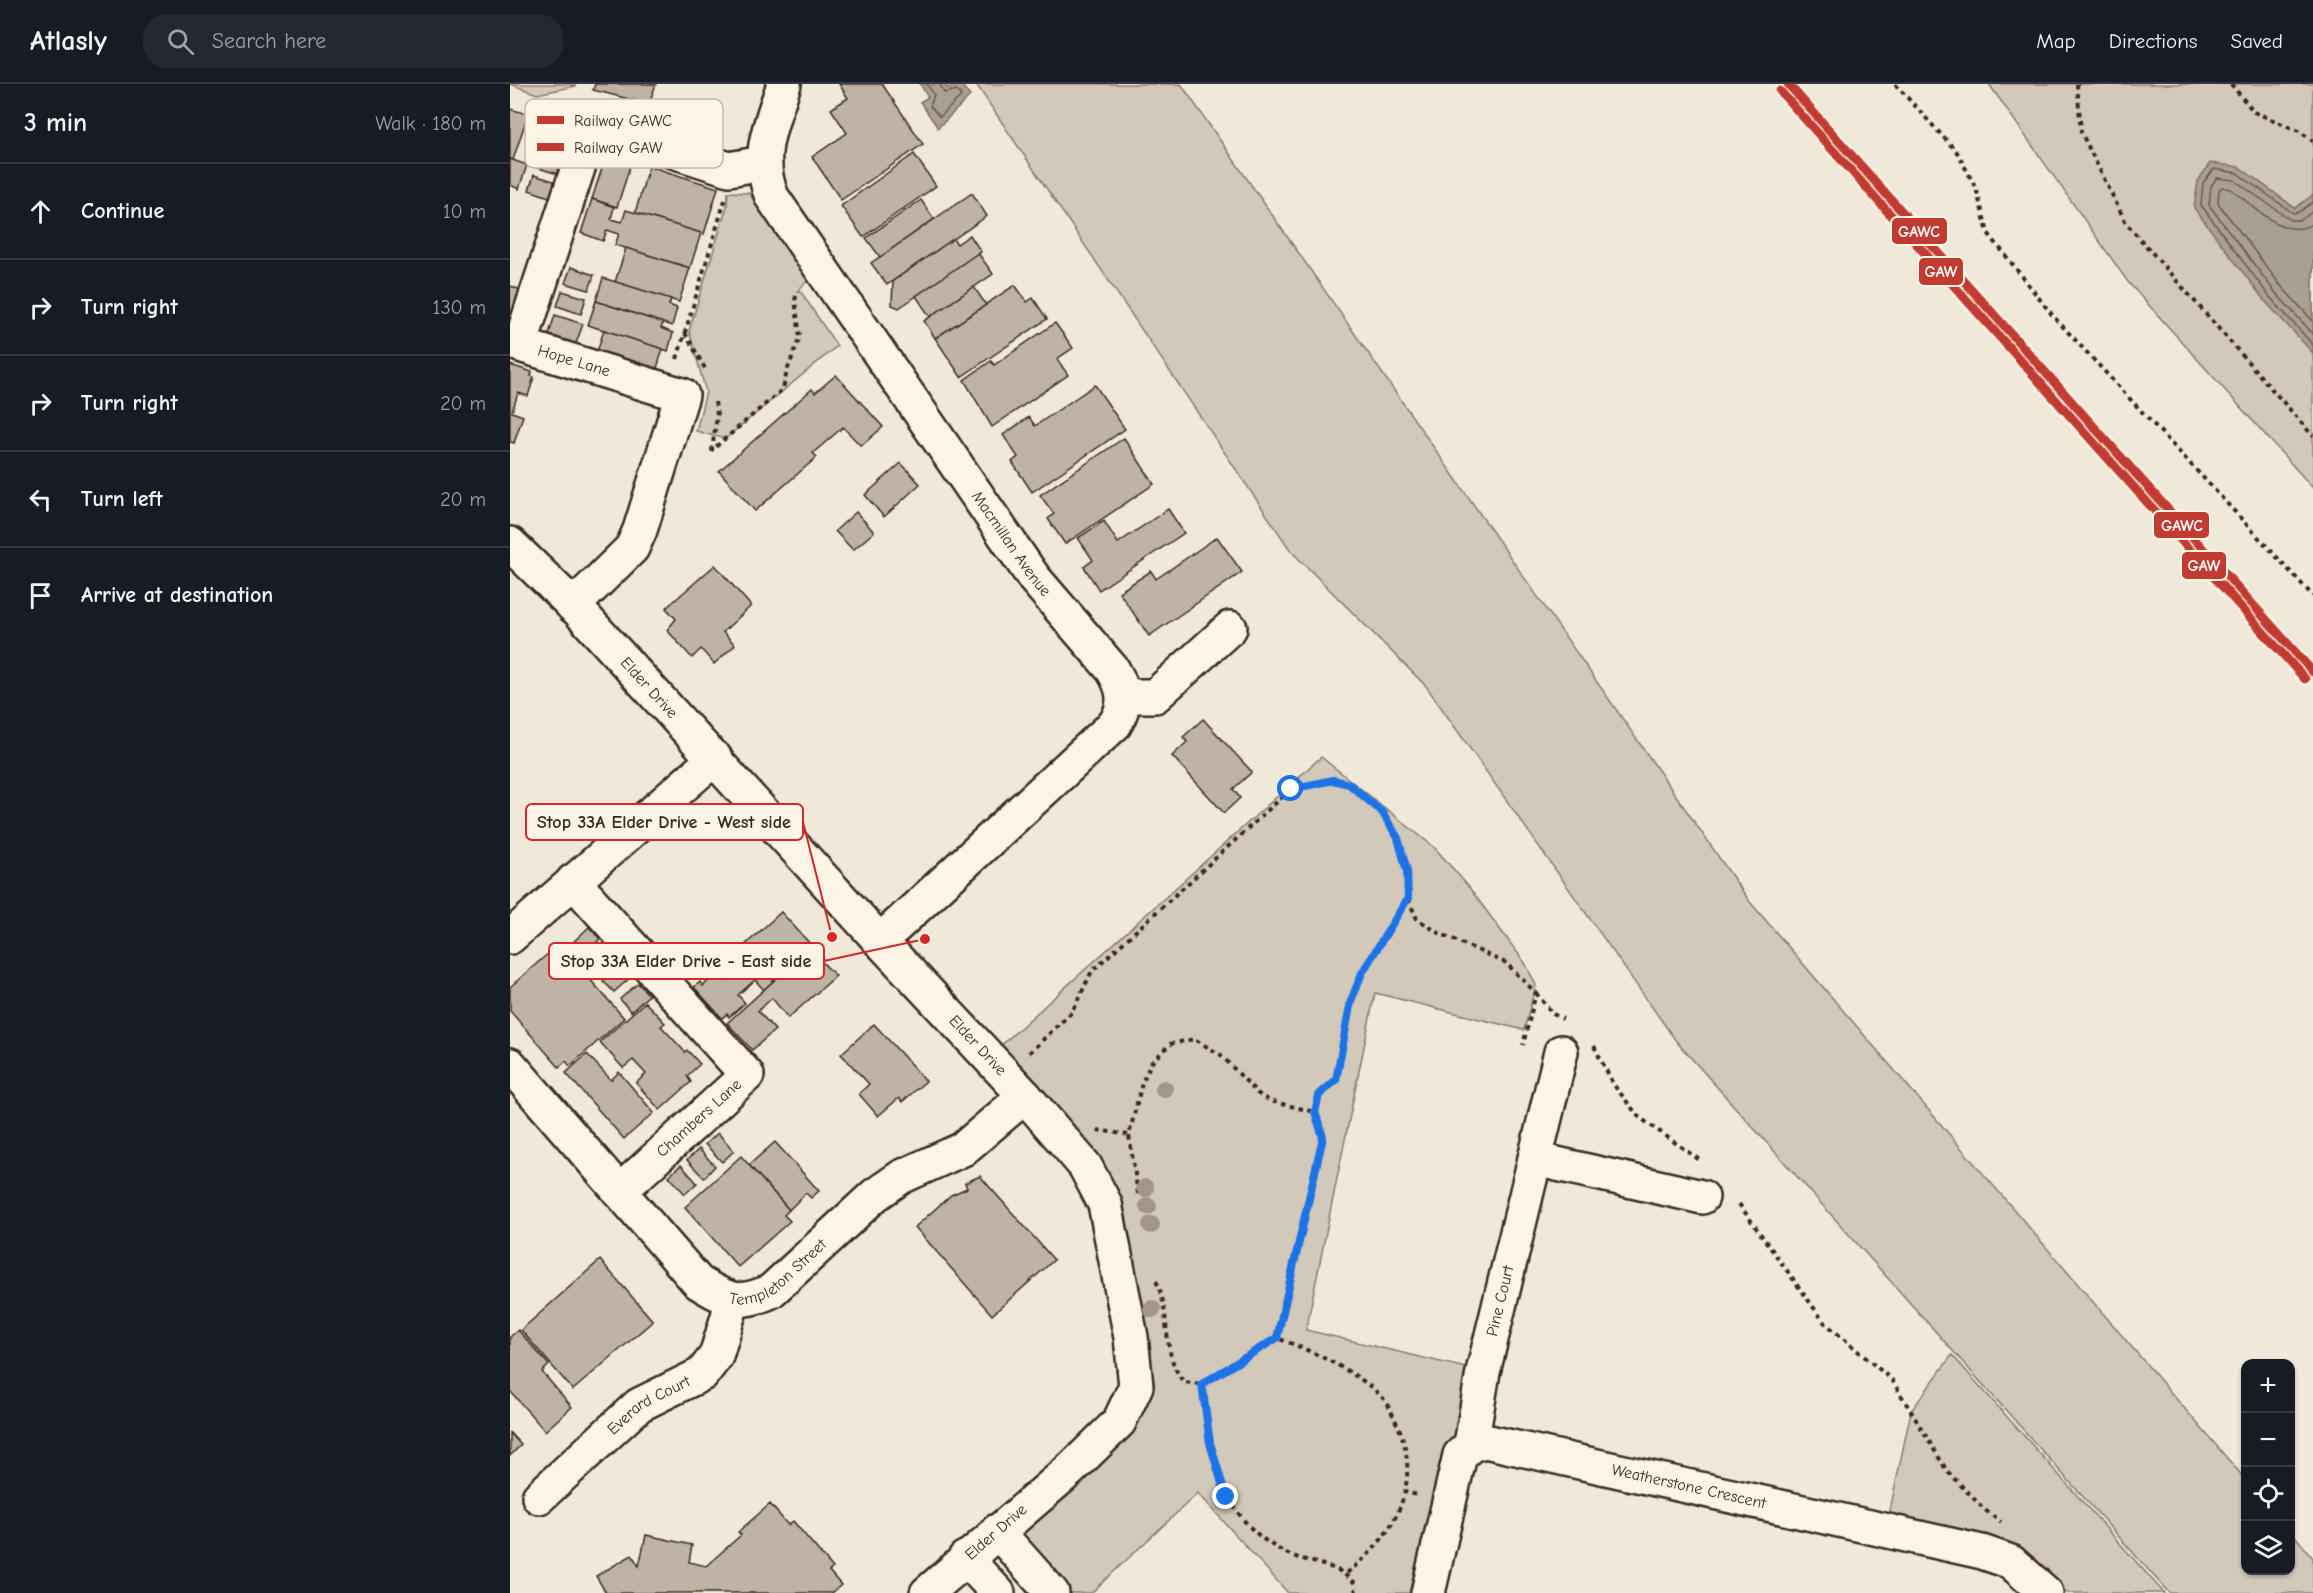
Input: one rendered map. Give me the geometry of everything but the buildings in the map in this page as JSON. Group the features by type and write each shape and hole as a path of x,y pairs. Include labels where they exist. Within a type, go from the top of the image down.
{"street":[{"name":"Macmillan Avenue","path":"784,84 764,145 763,163 772,197 1034,578 1113,670 1121,683 1124,696"},
{"name":"Hope Lane","path":"723,167 729,169 763,163"},
{"name":"Hope Lane","path":"573,606 632,548 640,530 682,395 520,345 578,168"},
{"name":"Elder Drive","path":"510,544 573,606 1025,1096 1086,1166 1105,1204 1131,1337 1136,1386 1119,1422 1071,1469 996,1531 927,1593"},
{"path":"880,941 1114,724 1123,711 1124,696 1155,696 1230,628"},
{"path":"510,937 714,758"},
{"name":"Chambers Lane","path":"573,881 747,1075 620,1191"},
{"name":"Pine Court","path":"1471,1445 1483,1372 1565,1037"},
{"name":"Templeton Street","path":"510,1065 698,1282 733,1300 752,1300 771,1291 875,1195 901,1177 963,1149 1025,1096"},
{"path":"1535,1159 1722,1198"},
{"name":"Everard Court","path":"539,1497 639,1405 702,1374 716,1356 733,1300"},
{"name":"Weatherstone Crescent","path":"1471,1445 1485,1441 1507,1445 1982,1552 2011,1562 2046,1593"},
{"path":"1428,1593 1460,1455 1471,1445"},
{"path":"996,1531 1052,1593"},
{"path":"965,1558 998,1593"}],"path":[{"path":"1896,84 1957,152 1976,188 1988,233 2053,316 2313,596"},
{"path":"2077,84 2081,132 2126,223 2313,436"},
{"path":"2079,91 2082,84"},
{"path":"2231,84 2254,112 2299,131 2313,141"},
{"path":"676,362 728,192"},
{"path":"715,395 717,415 712,450 783,389 786,370 800,337 795,300 798,289"},
{"path":"685,333 709,376"},
{"path":"1035,1061 1028,1052 1072,1012 1092,971 1291,789 1333,780 1349,784 1382,812 1398,838 1407,871 1408,898 1417,919 1438,933 1506,963 1553,1014 1565,1037"},
{"path":"1155,1279 1163,1296 1168,1343 1174,1370 1184,1382 1202,1384 1277,1338 1323,1137 1315,1112 1319,1095 1336,1080 1351,1001 1362,973 1408,898"},
{"path":"1523,1045 1536,993"},
{"path":"1140,1203 1129,1136 1142,1083 1151,1063 1170,1044 1194,1039 1221,1054 1257,1093 1270,1101 1315,1112"},
{"path":"1592,1041 1613,1084 1639,1117 1703,1163"},
{"path":"1094,1130 1129,1136"},
{"path":"1722,1198 1739,1204 1824,1322 1892,1380 1947,1471 1985,1510 2003,1523"},
{"path":"1277,1338 1360,1378 1383,1398 1404,1441 1408,1463 1400,1512 1388,1533 1358,1565 1344,1575"},
{"path":"1202,1384 1217,1470 1226,1497 1259,1537 1283,1552 1336,1569 1354,1582 1356,1593"}],"shaded area":[{"path":"510,84 569,84 576,86 537,94"},
{"path":"976,84 1181,84 1750,902 2241,1474 2241,1575 2295,1575 2295,1536 2313,1558 2313,1593 2169,1593 1676,1041 1426,686 1291,551"},
{"path":"1989,84 2313,84 2313,488 2128,282"},
{"path":"728,192 749,193 809,280 799,289 837,346 725,439 696,431 706,392 689,331 727,206"},
{"path":"1321,757 1434,847 1468,886 1525,963 1536,985 1524,1030 1375,993 1306,1330 1483,1372 1428,1593 1288,1593 1198,1493 1091,1593 1052,1593 997,1531 1136,1385 1105,1204 988,1057"},
{"path":"1952,1355 2164,1593 2066,1593 2037,1560 2011,1545 1889,1515 1911,1411"}],"water":[{"path":"920,84 945,84 947,88 961,84 970,96 938,128 920,102 928,97"},
{"path":"2210,163 2239,167 2295,208 2313,195 2313,353 2264,300 2194,208 2198,181"}],"rail line":[{"name":"GAWC","path":"1788,84 2313,672"},
{"name":"GAW","path":"1780,91 2305,679"}],"place":[{"name":"Stop 33A Elder Drive - West side","path":"832,937"},
{"name":"Stop 33A Elder Drive - East side","path":"925,939"}],"route":[{"path":"1226,1497 1210,1443 1202,1384 1277,1338 1323,1137 1315,1112 1319,1095 1336,1080 1351,1001 1362,973 1408,898 1407,871 1398,838 1382,812 1349,784 1333,780 1291,789"}]}
